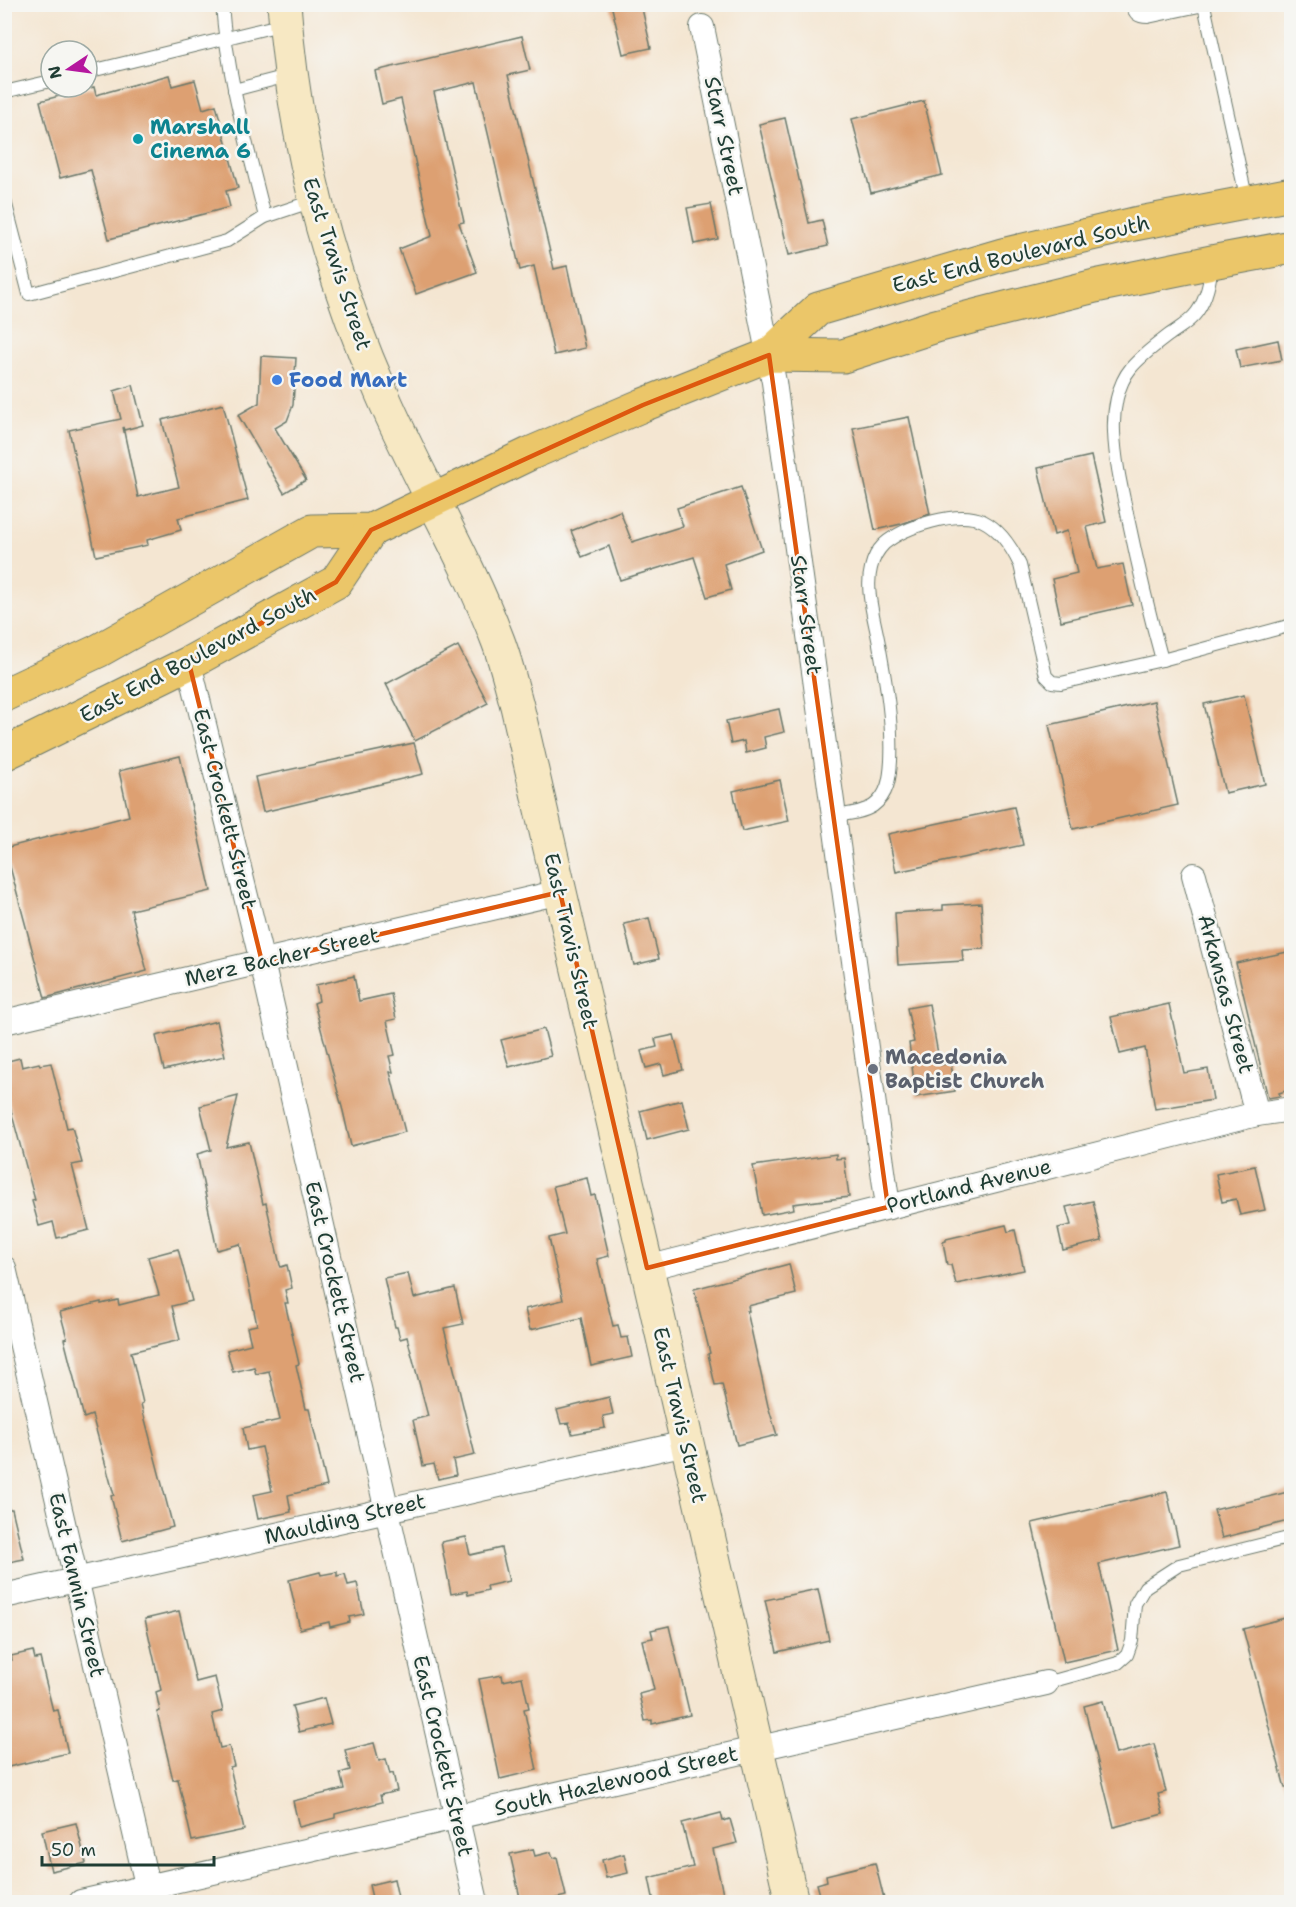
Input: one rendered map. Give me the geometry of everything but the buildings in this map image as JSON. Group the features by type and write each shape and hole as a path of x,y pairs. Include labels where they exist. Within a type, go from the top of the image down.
{"highway":[{"name":"East End Boulevard South","path":"770,355 818,309 1002,255 1134,224 1292,194"},
{"name":"East End Boulevard South","path":"4,695 98,651 312,531 371,530 548,445 770,355 843,356 936,326 1095,286 1292,247"},
{"name":"East End Boulevard South","path":"4,754 189,663 336,582 371,530"}],"street":[{"name":"East Travis Street","path":"285,14 295,110 314,201 341,289 383,396 464,562 498,642 517,706 792,1902"},
{"name":"Starr Street","path":"702,27 770,355 888,1207"},
{"name":"East Crockett Street","path":"189,663 262,962 476,1902"},
{"name":"Arkansas Street","path":"1194,874 1257,1114"},
{"name":"Merz Bacher Street","path":"4,1022 560,892"},
{"name":"Portland Avenue","path":"647,1268 1257,1114 1292,1109"},
{"name":"East Fannin Street","path":"4,1268 149,1895"},
{"name":"Maulding Street","path":"4,1596 686,1443"},
{"name":"South Hazlewood Street","path":"81,1902 149,1895 456,1818 1046,1683"}],"lane":[{"path":"222,4 224,39 234,90 265,217"},
{"path":"1132,4 1135,14 1140,17 1206,5 1247,202"},
{"path":"99,69 224,39 285,14"},
{"path":"234,90 291,75"},
{"path":"4,92 39,84"},
{"path":"4,198 29,294 227,241 265,217 314,201"},
{"path":"1162,660 1147,605 1120,480 1113,431 1114,412 1123,379 1131,369 1147,352 1197,312 1209,285 1212,262"},
{"path":"834,816 872,807 882,799 888,786 891,748 890,715 872,610 870,569 883,545 909,530 926,523 968,518 981,520 1005,539 1020,565 1046,676 1052,682 1061,683 1162,660 1292,624"},
{"path":"1046,1683 1118,1663 1127,1655 1132,1641 1135,1604 1145,1587 1179,1565 1292,1536"}],"highlighted area":[{"path":"769,355 888,1207 647,1268 560,892 262,962 189,663 336,582 371,530 643,405"}],"place":[{"name":"Marshall Cinema 6","path":"138,139"},
{"name":"Food Mart","path":"277,380"},
{"name":"Macedonia Baptist Church","path":"873,1069"}]}
